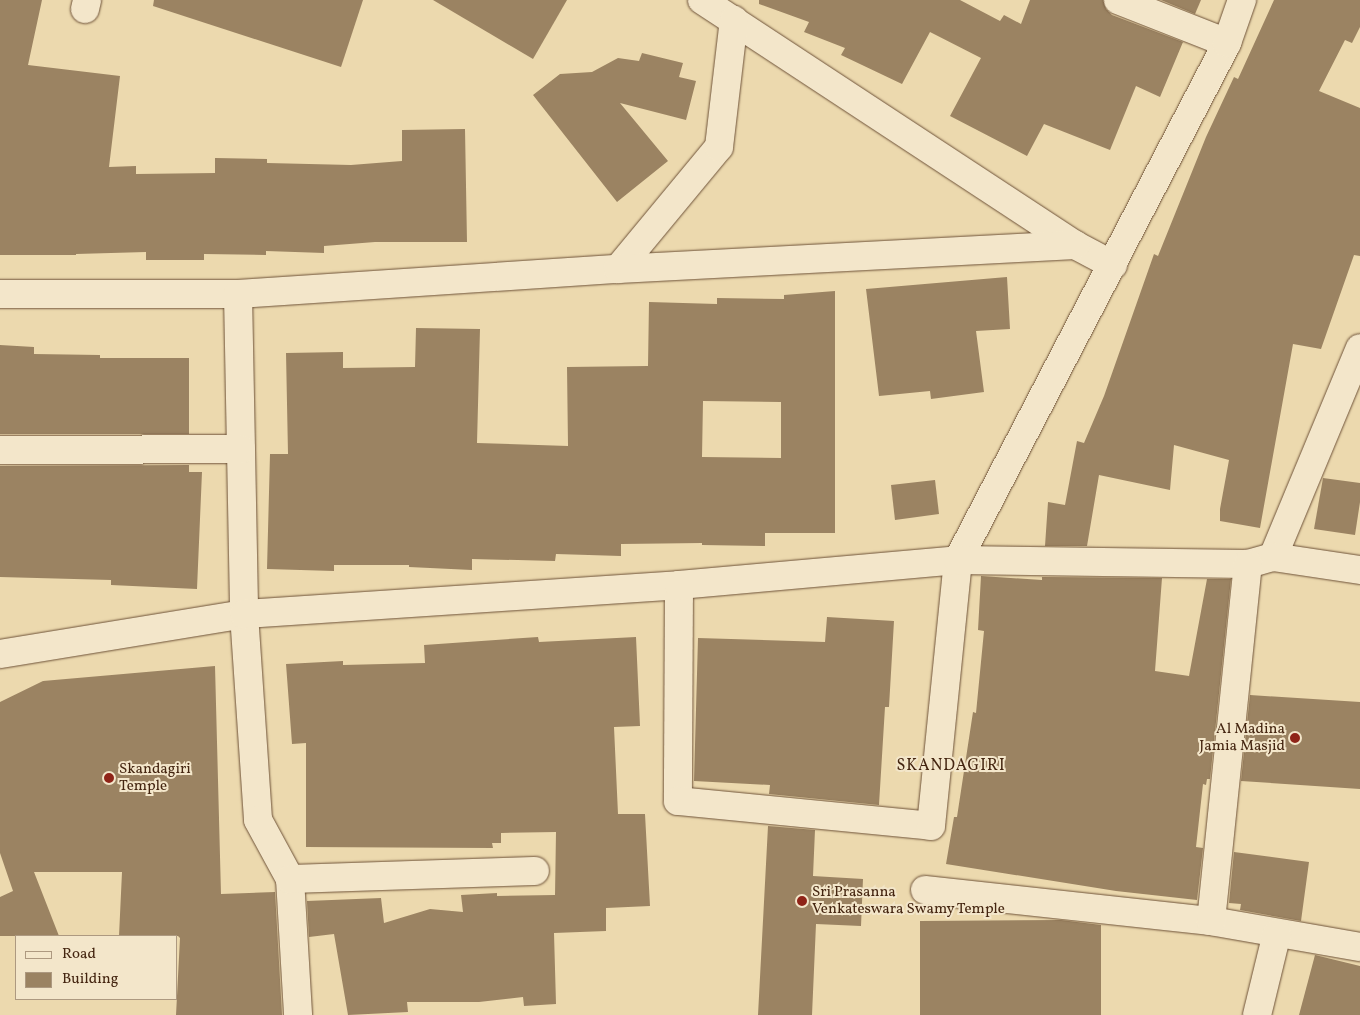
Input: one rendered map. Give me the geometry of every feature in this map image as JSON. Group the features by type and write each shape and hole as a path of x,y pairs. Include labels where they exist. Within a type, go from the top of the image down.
{"street":[{"path":"702,0 1075,245 1113,265"},
{"path":"1118,0 1227,43"},
{"path":"679,585 678,801 931,826 958,560 1227,43 1242,0"},
{"path":"618,269 719,147 734,20"},
{"path":"0,294 238,294 618,269 1075,245"},
{"path":"238,294 244,614 258,820 290,879 298,1015"},
{"path":"1211,921 1261,561 1360,348"},
{"path":"0,450 241,449"},
{"path":"0,654 244,614 679,585 958,560 1261,561 1360,570"},
{"path":"290,879 535,871"},
{"path":"925,890 1211,921 1360,947"},
{"path":"1257,1015 1277,933"}],"building":[{"path":"0,0 42,0 28,65 120,76 109,167 136,166 136,174 215,173 215,158 267,159 267,163 351,165 402,161 402,130 465,129 467,242 375,242 324,246 324,253 266,251 266,255 204,254 204,260 146,260 146,252 76,255 0,255"},
{"path":"154,0 363,0 341,67 153,6"},
{"path":"433,0 567,0 533,59"},
{"path":"759,0 960,0 1000,21 1004,15 1021,24 1030,0 1103,0 1106,9 1112,15 1183,42 1160,97 1136,86 1110,150 1044,124 1027,156 950,116 981,58 930,32 902,84 841,55 845,48 804,32 809,22 759,4"},
{"path":"1161,0 1201,0 1195,14"},
{"path":"1274,0 1360,0 1360,27 1352,43 1345,40 1319,91 1360,108 1360,256 1354,255 1321,349 1293,344 1260,528 1220,521 1220,509 1229,460 1174,445 1170,490 1099,475 1087,546 1045,546 1048,502 1065,505 1077,441 1084,443 1104,396 1154,254 1158,256 1206,137 1234,77 1238,79"},
{"path":"642,53 683,63 679,77 696,81 686,120 620,103 668,161 617,202 533,95 560,74 592,72 618,58 639,61"},
{"path":"1007,277 1010,329 976,331 984,392 931,399 930,391 879,396 866,289"},
{"path":"835,291 835,533 765,533 765,546 702,545 702,543 621,544 621,556 556,554 555,561 472,559 472,570 409,567 409,565 334,565 334,571 267,569 270,454 288,454 286,353 343,352 343,368 415,367 416,328 480,329 477,443 568,446 567,367 648,366 649,302 717,304 717,298 784,299 784,295","holes":["703,401 781,402 781,458 702,457"]},
{"path":"0,345 34,347 34,354 100,355 100,358 189,358 189,434 0,434"},
{"path":"189,465 189,472 202,472 197,589 111,585 111,580 0,577 0,466"},
{"path":"1323,478 1360,483 1360,502 1355,535 1314,529"},
{"path":"935,480 939,514 895,520 891,485"},
{"path":"981,576 1042,580 1042,577 1162,578 1155,671 1189,676 1207,579 1231,579 1210,779 1207,779 1206,785 1203,784 1196,847 1203,848 1197,900 1116,891 946,864 954,817 957,817 973,712 976,713 984,631 978,630"},
{"path":"827,617 894,621 889,707 885,707 879,805 769,794 770,785 694,781 698,638 825,642"},
{"path":"538,637 539,642 636,637 640,726 614,727 618,814 645,814 650,906 606,908 606,931 554,933 556,1004 524,1006 523,997 479,1002 407,1002 408,1012 348,1015 334,934 309,937 307,901 381,898 384,923 430,909 463,912 461,895 497,893 497,896 555,895 556,832 501,833 501,843 492,843 493,848 306,847 306,743 292,744 286,664 343,661 343,665 425,663 424,645"},
{"name":"Skandagiri Temple","path":"215,666 221,894 275,892 282,1015 176,1015 180,938 178,935 119,935 122,872 34,872 59,935 0,936 0,897 13,891 0,853 0,702 43,681"},
{"path":"1250,695 1360,702 1360,789 1241,781"},
{"path":"768,826 815,830 813,876 863,879 861,926 816,924 812,1015 758,1015"},
{"path":"1234,852 1309,862 1301,921 1240,910 1241,904 1229,903"},
{"path":"1061,920 1101,925 1101,1015 920,1015 920,921"},
{"path":"1315,955 1360,966 1360,1015 1299,1015"}],"place":[{"name":"Al Madina Jamia Masjid","path":"1295,738"},
{"name":"Skandagiri Temple","path":"109,778"},
{"name":"Sri Prasanna Venkateswara Swamy Temple","path":"802,901"}],"district":[{"name":"SKANDAGIRI","path":"951,766"}]}
